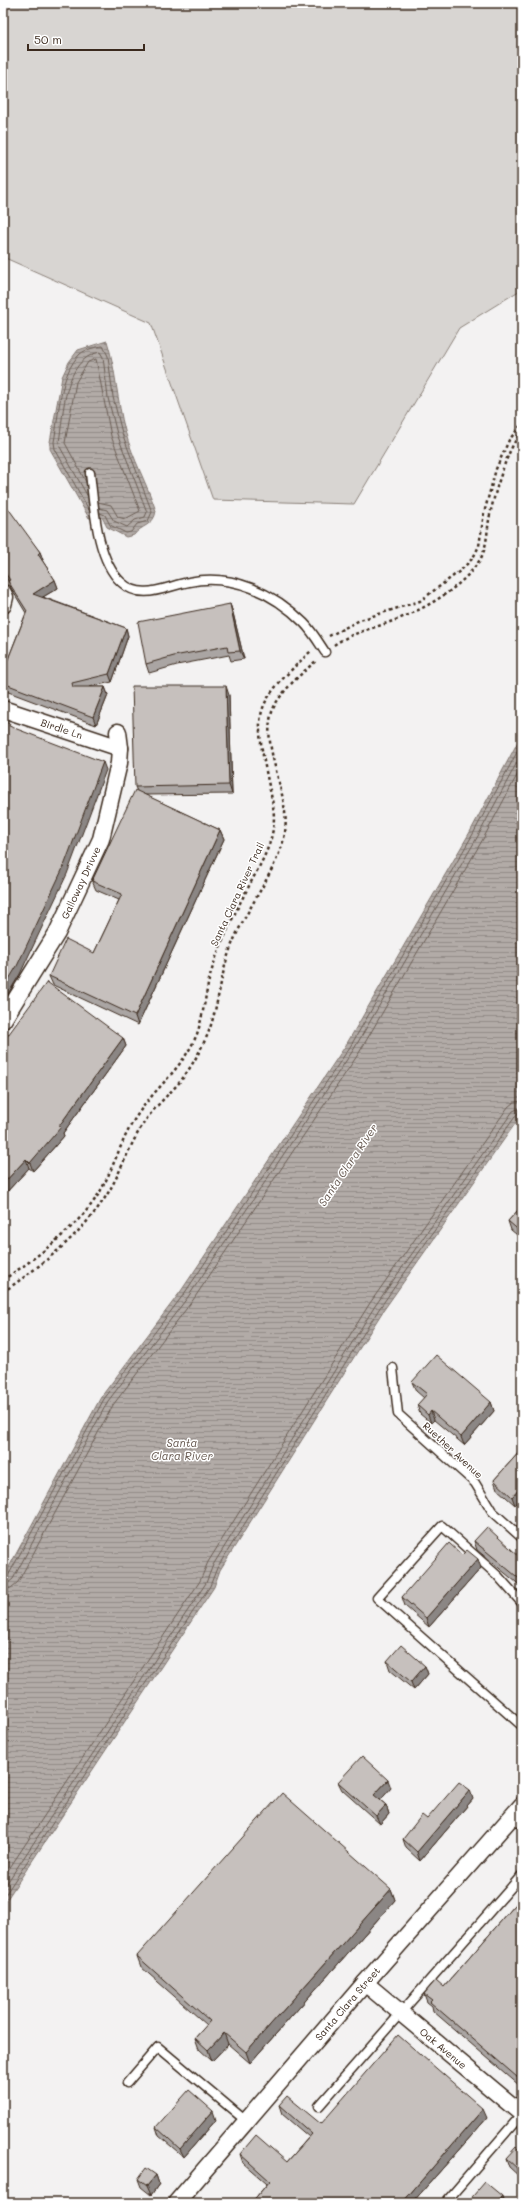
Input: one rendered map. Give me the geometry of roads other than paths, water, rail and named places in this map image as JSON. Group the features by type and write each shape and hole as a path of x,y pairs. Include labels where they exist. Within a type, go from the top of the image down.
{"street":[{"path":"3,593 5,597 3,605"},
{"name":"Birdle Ln","path":"3,709 120,748"},
{"name":"Galloway Drivve","path":"3,1020 57,933 101,839 119,763 120,748 118,732"},
{"name":"Santa Clara Street","path":"176,2203 365,1983 519,1816"},
{"name":"Oak Avenue","path":"365,1983 522,2114"}],"lane":[{"path":"90,474 96,521 101,544 107,562 114,574 122,583 132,589 151,593 191,581 219,581 244,585 266,594 287,607 305,624 325,652"},
{"name":"Ruether Avenue","path":"393,1368 398,1414 475,1483 492,1511 522,1538"},
{"path":"522,1603 498,1576 442,1526 377,1598 522,1726"},
{"path":"320,2106 400,2012 522,1875"},
{"path":"127,2083 158,2047 246,2122"},
{"path":"445,2203 522,2114"}],"water":[{"path":"107,341 125,431 156,511 153,520 150,523 134,535 126,537 107,527 102,517 89,518 50,449 62,377 69,362 78,350"},
{"name":"Santa Clara River","path":"522,734 522,1114 383,1311 220,1570 214,1587 3,1905 3,1578 101,1397 181,1291 346,1045 470,832"}]}
